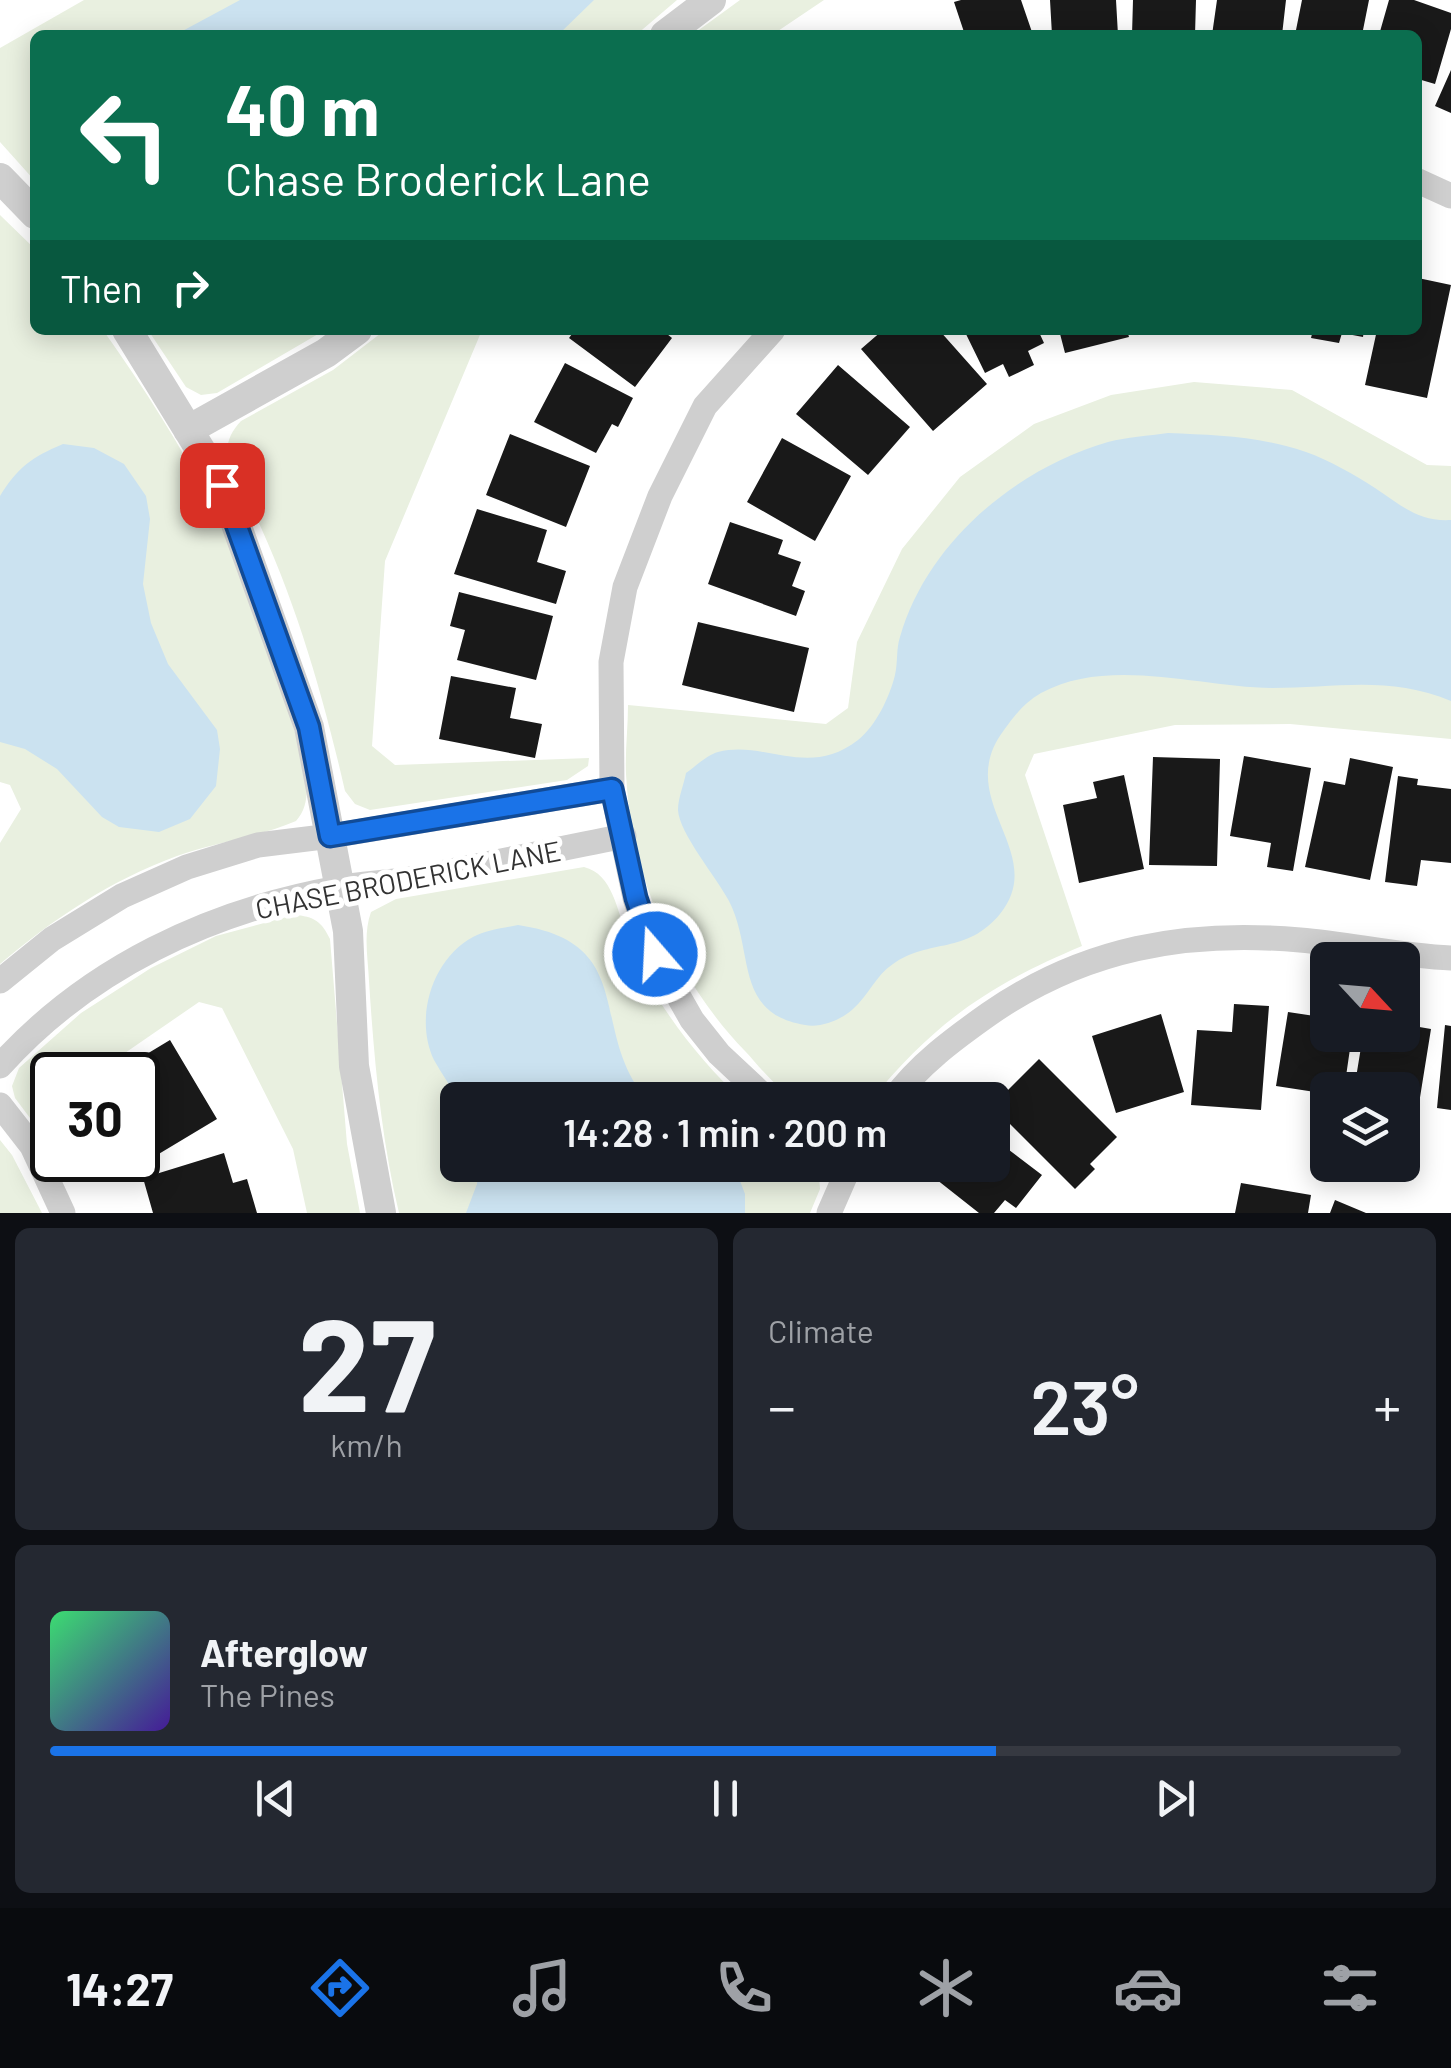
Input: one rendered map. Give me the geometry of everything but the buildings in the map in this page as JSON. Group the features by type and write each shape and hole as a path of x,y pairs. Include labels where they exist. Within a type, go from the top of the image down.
{"street":[{"path":"672,30 711,0"},
{"path":"0,178 30,209"},
{"path":"1422,183 1451,196"},
{"path":"130,335 222,485 309,727 348,931 354,1066 381,1213"},
{"path":"188,430 351,335"},
{"path":"749,1082 719,1054 672,988 655,954 636,898 612,789 611,662 625,587 660,496 705,406 769,335"},
{"name":"CHASE BRODERICK LANE","path":"0,981 52,939 122,896 188,868 258,845 612,789"},
{"name":"CHASE BRODERICK LANE","path":"0,1066 26,1037 86,988 150,950 208,924 340,888 409,879 624,836"},
{"path":"911,1082 950,1041 1017,994 1100,956 1166,942 1231,937 1300,940 1451,958"},
{"path":"0,1105 32,1146 63,1213"},
{"path":"829,1213 843,1182"}],"green space":[{"path":"84,0 677,0 642,30 32,30"},
{"path":"740,0 824,0 779,30 699,30"},
{"path":"30,31 30,175 0,142 0,48"},
{"path":"0,215 30,244 30,335 106,335 198,479 256,609 307,784 303,810 296,821 177,856 129,877 62,916 0,964 0,843 21,809 10,785 0,782"},
{"path":"151,335 316,335 217,393 201,395 186,387"},
{"path":"378,335 480,335 385,561 372,746 395,765 589,758 588,766 567,780 370,810 355,804 345,791 298,622 267,540 228,462 227,450 231,434 241,421 333,370"},
{"path":"1194,382 1292,390 1427,465 1451,466 1451,739 1290,724 1175,725 1034,754 1025,775 1082,946 1019,976 966,1008 941,1027 887,1082 773,1082 720,1023 698,992 661,923 647,887 630,812 626,765 628,705 826,724 848,708 857,642 902,549 960,477 1034,424 1111,395"},
{"path":"584,867 594,871 613,895 648,981 675,1024 724,1082 440,1082 440,1182 819,1182 810,1213 399,1213 376,1069 367,946 371,912 396,899"},
{"path":"294,915 316,921 330,939 347,1144 360,1213 307,1213 293,1149 222,1008 199,1002 126,1052 37,1052 81,1013 151,968 216,936"},
{"path":"30,1058 30,1118 15,1098 12,1086 19,1068"},
{"path":"0,1140 12,1155 42,1213 0,1213"}],"water":[{"path":"240,0 594,0 563,30 184,30"},
{"path":"1168,433 1237,437 1289,447 1342,468 1419,515 1451,520 1451,701 1384,685 1272,688 1125,675 1067,682 1041,693 1012,719 991,755 988,780 1014,869 1012,891 1000,914 974,935 893,964 843,1017 805,1025 766,1008 750,978 729,901 680,820 678,805 686,773 718,752 822,757 858,740 876,719 890,692 899,642 913,603 953,541 979,514 1008,491 1073,454 1115,440"},
{"path":"63,444 94,448 124,464 146,496 150,519 143,584 151,623 168,664 217,730 220,749 216,786 190,819 159,832 119,827 102,817 57,769 25,749 0,742 0,496 27,464"},
{"path":"518,925 556,935 581,950 597,970 619,1046 635,1082 447,1082 428,1044 427,1008 431,991 447,960 459,947 483,933"},
{"path":"740,1182 745,1213 466,1213 477,1184"}],"route":[{"path":"222,485 309,727 330,836 612,789 636,898 655,954"}]}
